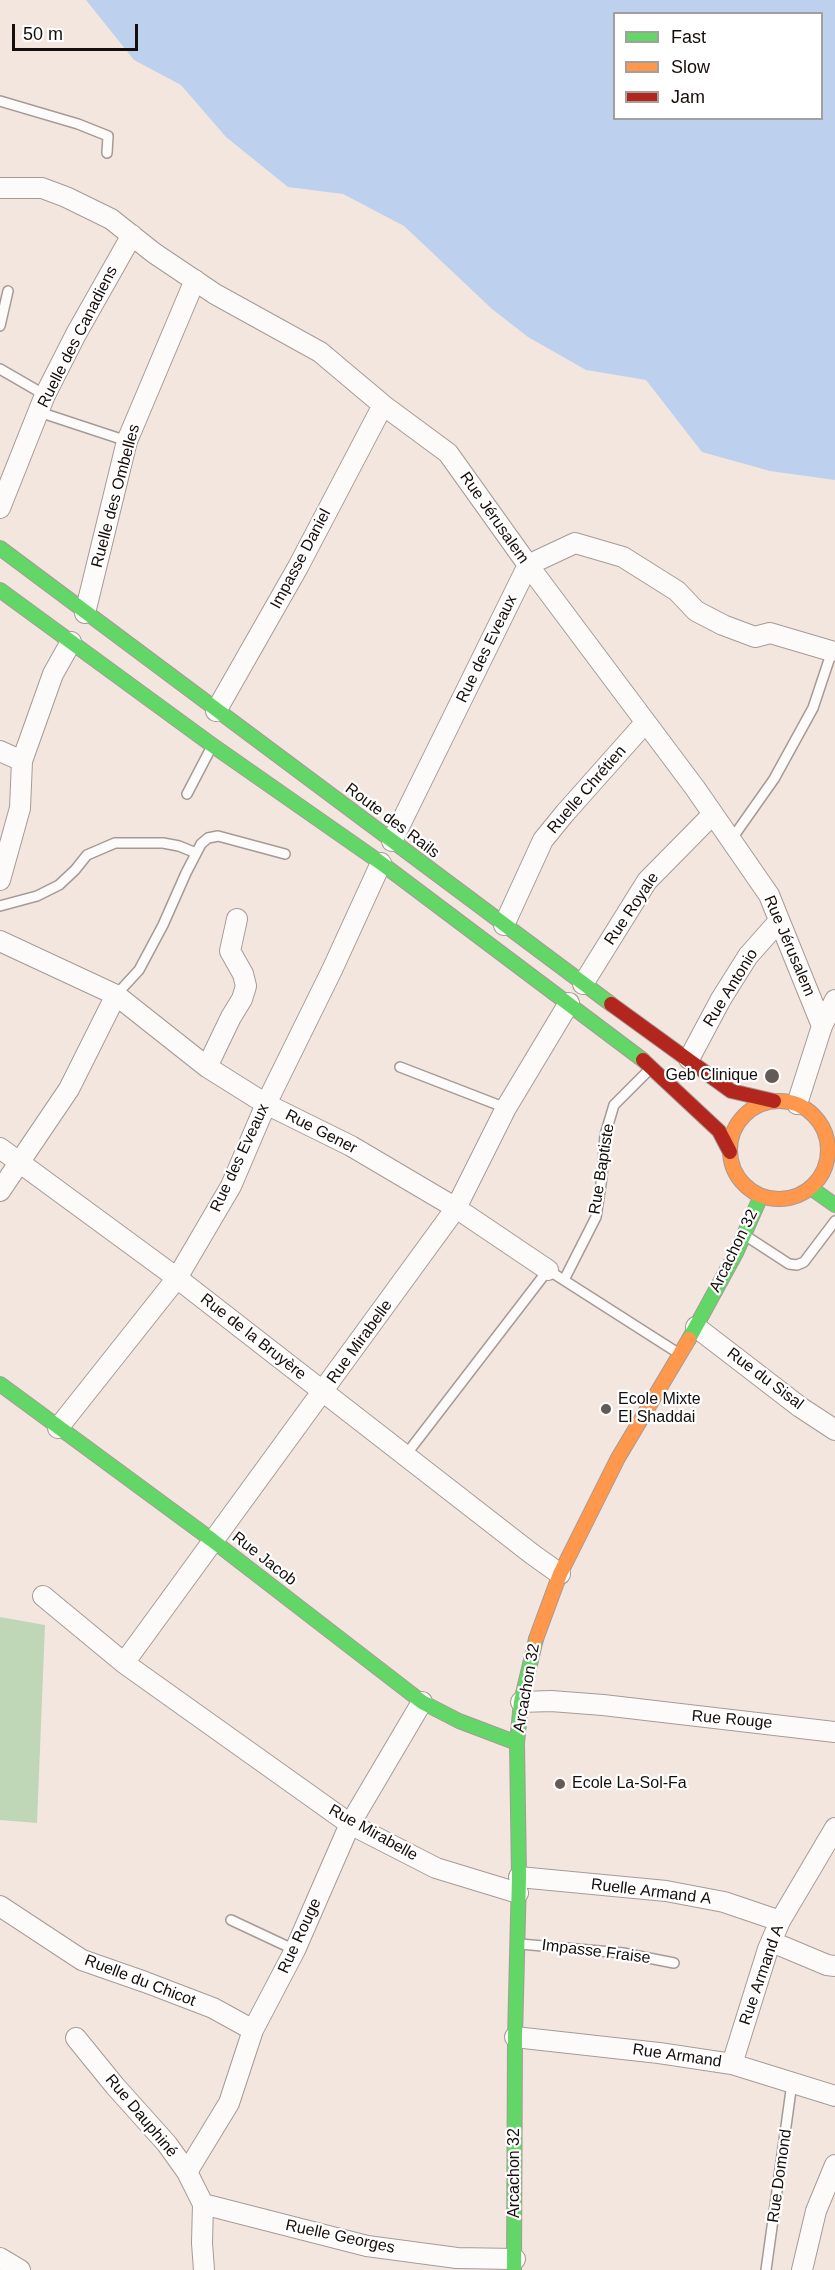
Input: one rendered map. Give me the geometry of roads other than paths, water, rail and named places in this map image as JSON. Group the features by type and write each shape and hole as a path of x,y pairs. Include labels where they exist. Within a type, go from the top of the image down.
{"main road":[{"name":"Route des Rails","path":"0,548 583,984 731,1091 774,1101"},
{"path":"0,590 212,745 381,863 653,1067 719,1131 730,1152"},
{"path":"822,1125 829,1152 826,1166 820,1178 800,1195 774,1200 761,1196 748,1189 732,1166 731,1137 737,1124 759,1105 774,1101 797,1104 811,1112 822,1125 835,1152"},
{"path":"811,1188 835,1205"},
{"name":"Arcachon 32","path":"514,2265 515,2037 518,1943 517,1743 521,1702 536,1637 560,1574 618,1458 696,1327 744,1235 761,1196"},
{"name":"Rue Jacob","path":"0,1384 212,1540 422,1702 459,1721 517,1743"}],"street":[{"name":"Rue Jérusalem","path":"0,188 42,188 111,219 215,294 320,352 383,405 448,453 528,565 604,664 769,896 822,1026"},
{"name":"Ruelle des Canadiens","path":"0,508 42,404 76,334 132,235"},
{"name":"Ruelle des Ombelles","path":"86,613 127,441 195,280"},
{"name":"Impasse Daniel","path":"216,711 298,567 383,405"},
{"path":"528,565 575,543 623,557 677,591 696,611 723,625 755,637 770,633 833,651"},
{"name":"Rue des Eveaux","path":"392,841 528,565"},
{"path":"0,880 20,808 22,761 52,674 71,642"},
{"name":"Ruelle Chrétien","path":"504,925 543,840 645,723"},
{"path":"0,751 22,761"},
{"name":"Rue Royale","path":"583,984 647,881 712,814"},
{"name":"Rue des Eveaux","path":"58,1428 177,1278 231,1186 266,1104 332,970 381,863"},
{"path":"207,1067 242,999 246,986 243,974 230,951 237,919"},
{"name":"Rue Antonio","path":"689,1059 721,999 748,956 779,921"},
{"name":"Rue Gener","path":"0,941 116,996 207,1067 266,1104 351,1146 456,1208 556,1275"},
{"path":"0,1191 69,1089 116,996"},
{"path":"797,1104 822,1026 835,1000"},
{"name":"Rue Mirabelle","path":"124,1663 212,1540 324,1392 456,1208 506,1108 569,1003"},
{"name":"Rue de la Bruyère","path":"0,1148 177,1278 560,1574"},
{"name":"Rue du Sisal","path":"696,1327 800,1407 835,1430"},
{"name":"Rue Mirabelle","path":"43,1596 124,1663 350,1824 436,1868 518,1885"},
{"name":"Rue Rouge","path":"521,1702 551,1701 614,1706 835,1732"},
{"name":"Rue Rouge","path":"186,2172 229,2103 253,2030 295,1950 350,1824 422,1702"},
{"name":"Rue Armand A","path":"732,2064 780,1921 835,1828"},
{"name":"Ruelle Armand A","path":"518,1885 666,1891 724,1902 780,1921"},
{"name":"Ruelle du Chicot","path":"0,1906 82,1960 213,2008 253,2030"},
{"path":"772,1942 827,1965 835,1966"},
{"name":"Rue Armand","path":"515,2037 660,2053 732,2064 835,2096"},
{"name":"Rue Dauphiné","path":"76,2038 167,2144 186,2172 203,2204 204,2270"},
{"path":"802,2270 816,2211 835,2165"},
{"name":"Ruelle Georges","path":"203,2204 367,2246 514,2265"}],"lane":[{"path":"0,101 34,110 108,136 106,153"},
{"path":"0,326 8,291"},
{"path":"0,369 42,404 127,441"},
{"path":"731,840 774,779 813,708 833,651"},
{"path":"187,794 212,745"},
{"path":"116,996 139,970 196,853 208,838 218,836 285,854"},
{"path":"0,906 37,896 59,885 87,855 115,843 163,843 196,853"},
{"path":"400,1067 506,1108"},
{"name":"Rue Baptiste","path":"556,1275 596,1217 605,1135 614,1106 653,1067"},
{"path":"744,1235 789,1264 797,1265 804,1262 835,1221"},
{"path":"405,1456 556,1275"},
{"name":"Rue Gener","path":"556,1275 679,1353"},
{"path":"231,1920 295,1950"},
{"name":"Impasse Fraise","path":"518,1943 624,1953 675,1963"},
{"name":"Rue Domond","path":"766,2270 792,2083"}],"water":[{"path":"86,0 835,0 835,480 770,471 702,452 646,380 586,370 528,337 492,309 404,226 343,194 288,187 226,137 181,85 134,60"}],"place":[{"name":"Geb Clinique","path":"772,1076"},
{"name":"Ecole Mixte El Shaddai","path":"606,1409"},
{"name":"Ecole La-Sol-Fa","path":"560,1784"}]}
